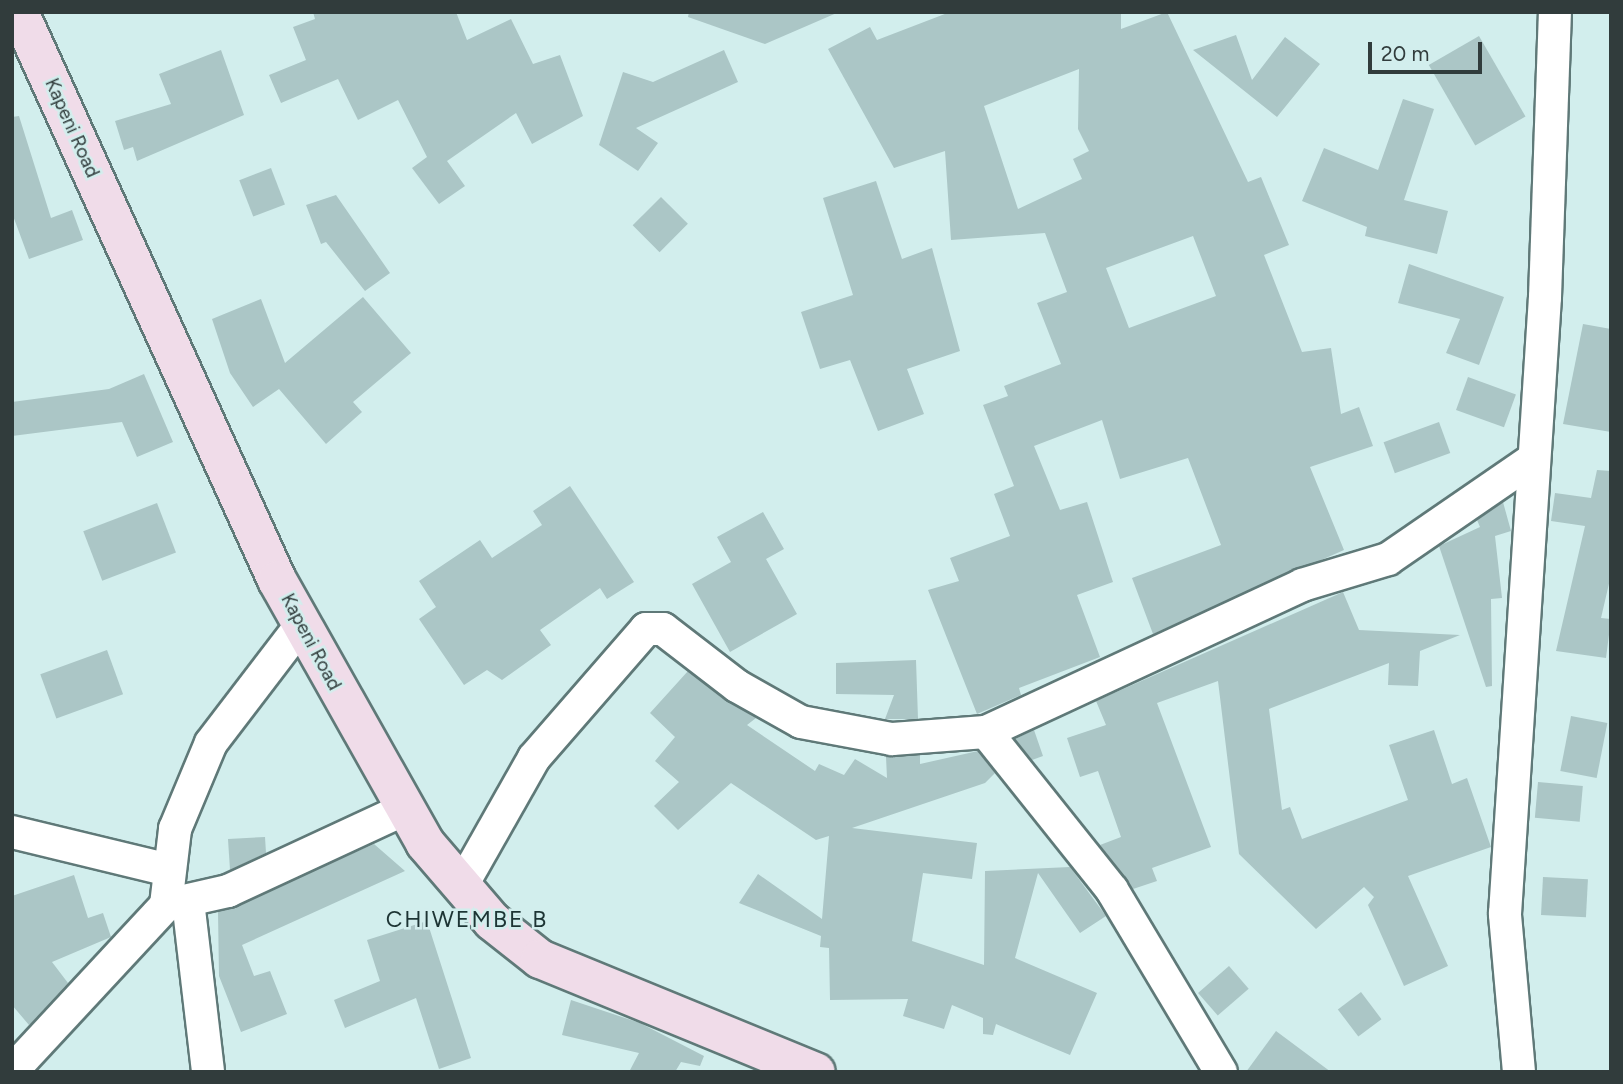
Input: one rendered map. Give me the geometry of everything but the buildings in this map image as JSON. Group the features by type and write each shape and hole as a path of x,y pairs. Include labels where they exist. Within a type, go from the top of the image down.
{"main road":[{"name":"Kapeni Road","path":"19,12 302,624 405,809 461,887 540,959 816,1072"}],"street":[{"path":"1519,1072 1505,914 1555,12"},
{"path":"461,887 534,758 646,629 663,629 737,686 802,722 892,739 986,732 1302,585 1388,559 1532,460"},
{"path":"208,1072 169,870 174,829 211,744 302,624"},
{"path":"986,732 1112,890 1221,1072"},
{"path":"12,1071 177,903 228,891 405,809"},
{"path":"12,832 169,870"}],"district":[{"name":"CHIWEMBE B","path":"467,919"}]}
